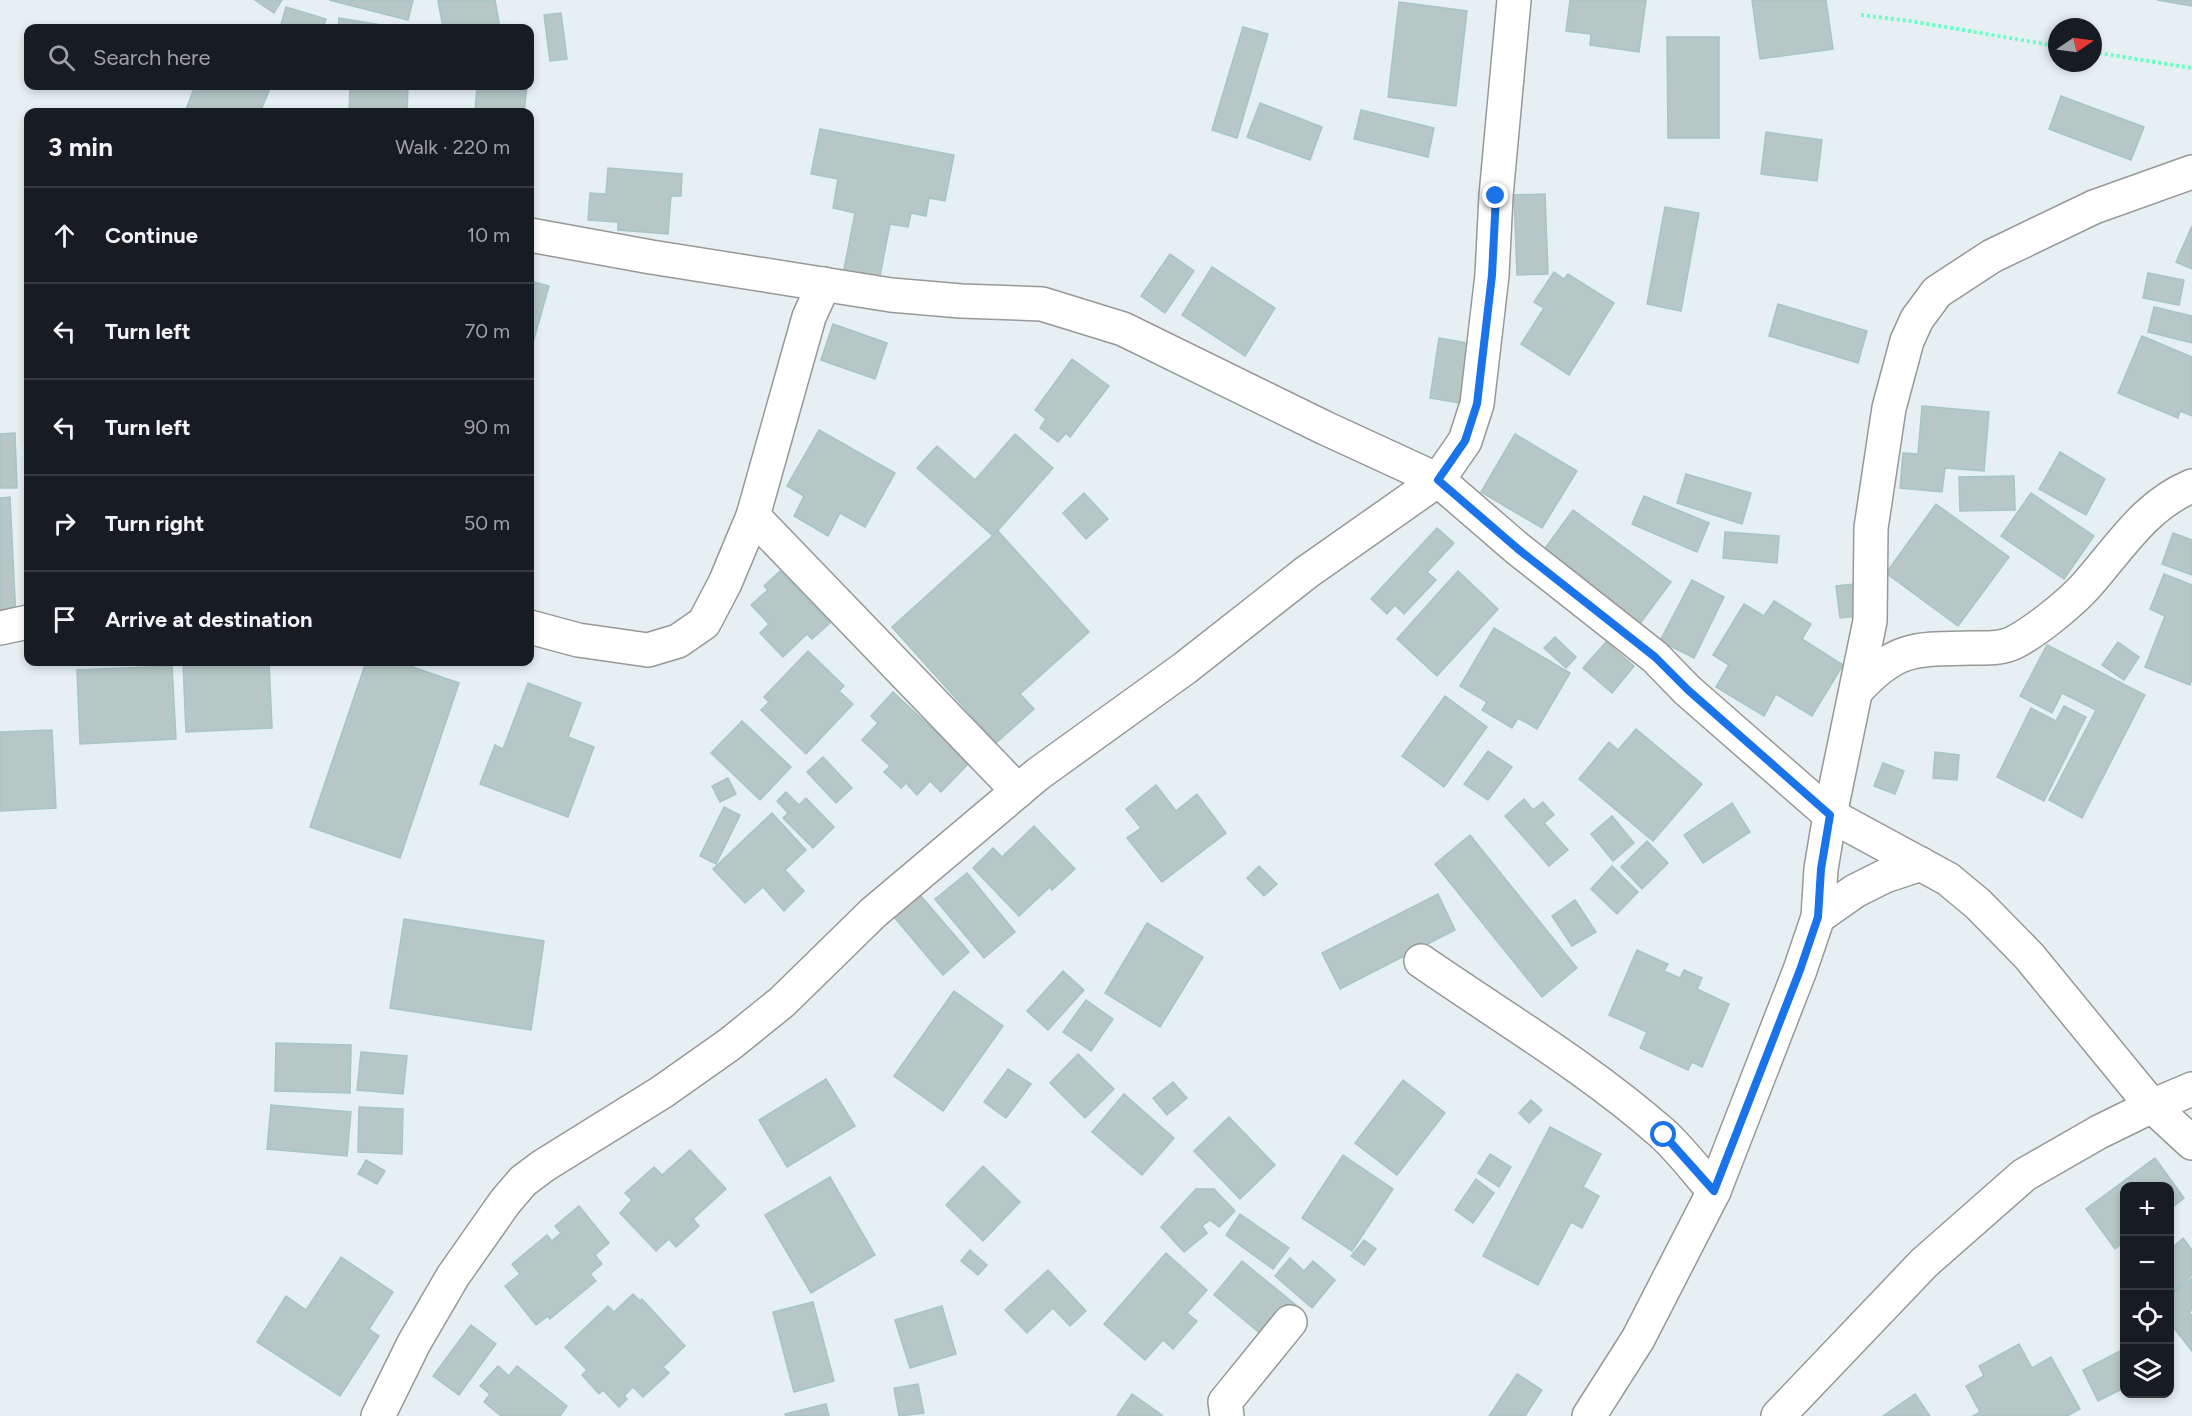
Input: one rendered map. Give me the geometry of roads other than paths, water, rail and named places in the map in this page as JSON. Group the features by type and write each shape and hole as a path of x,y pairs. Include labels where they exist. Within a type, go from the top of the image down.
{"street":[{"path":"378,1416 414,1343 453,1276 505,1202 523,1181 543,1166 662,1092 730,1044 782,1002 873,913 1018,791 1185,668 1307,572 1438,480 1465,441 1477,404 1492,275 1496,196 1514,0"},
{"path":"1589,1416 1638,1339 1714,1191 1800,970 1818,917 1821,869 1830,815 1870,621 1871,528 1889,408 1907,341 1917,319 1937,292 1992,256 2094,207 2192,172"},
{"path":"534,236 651,257 891,295 961,301 1042,304 1123,329 1324,428 1438,480 1518,549 1655,657 1696,697 1830,815 1948,879 1978,904 2029,956 2152,1106 2192,1143"},
{"path":"534,628 578,640 648,650 678,641 704,623 725,583 753,516 810,317 824,284"},
{"path":"1857,690 1889,660 1902,654 1923,649 1993,648 2014,643 2037,628 2082,590 2139,521 2173,494 2192,486"},
{"path":"753,516 1018,791"},
{"path":"0,628 24,623"},
{"path":"1818,917 1855,891 1885,876 1921,864"},
{"path":"1421,961 1540,1040 1606,1088 1664,1135 1714,1191"},
{"path":"1778,1416 1924,1263 2024,1175 2099,1132 2192,1089"},
{"path":"1227,1416 1226,1402 1290,1322"}]}
